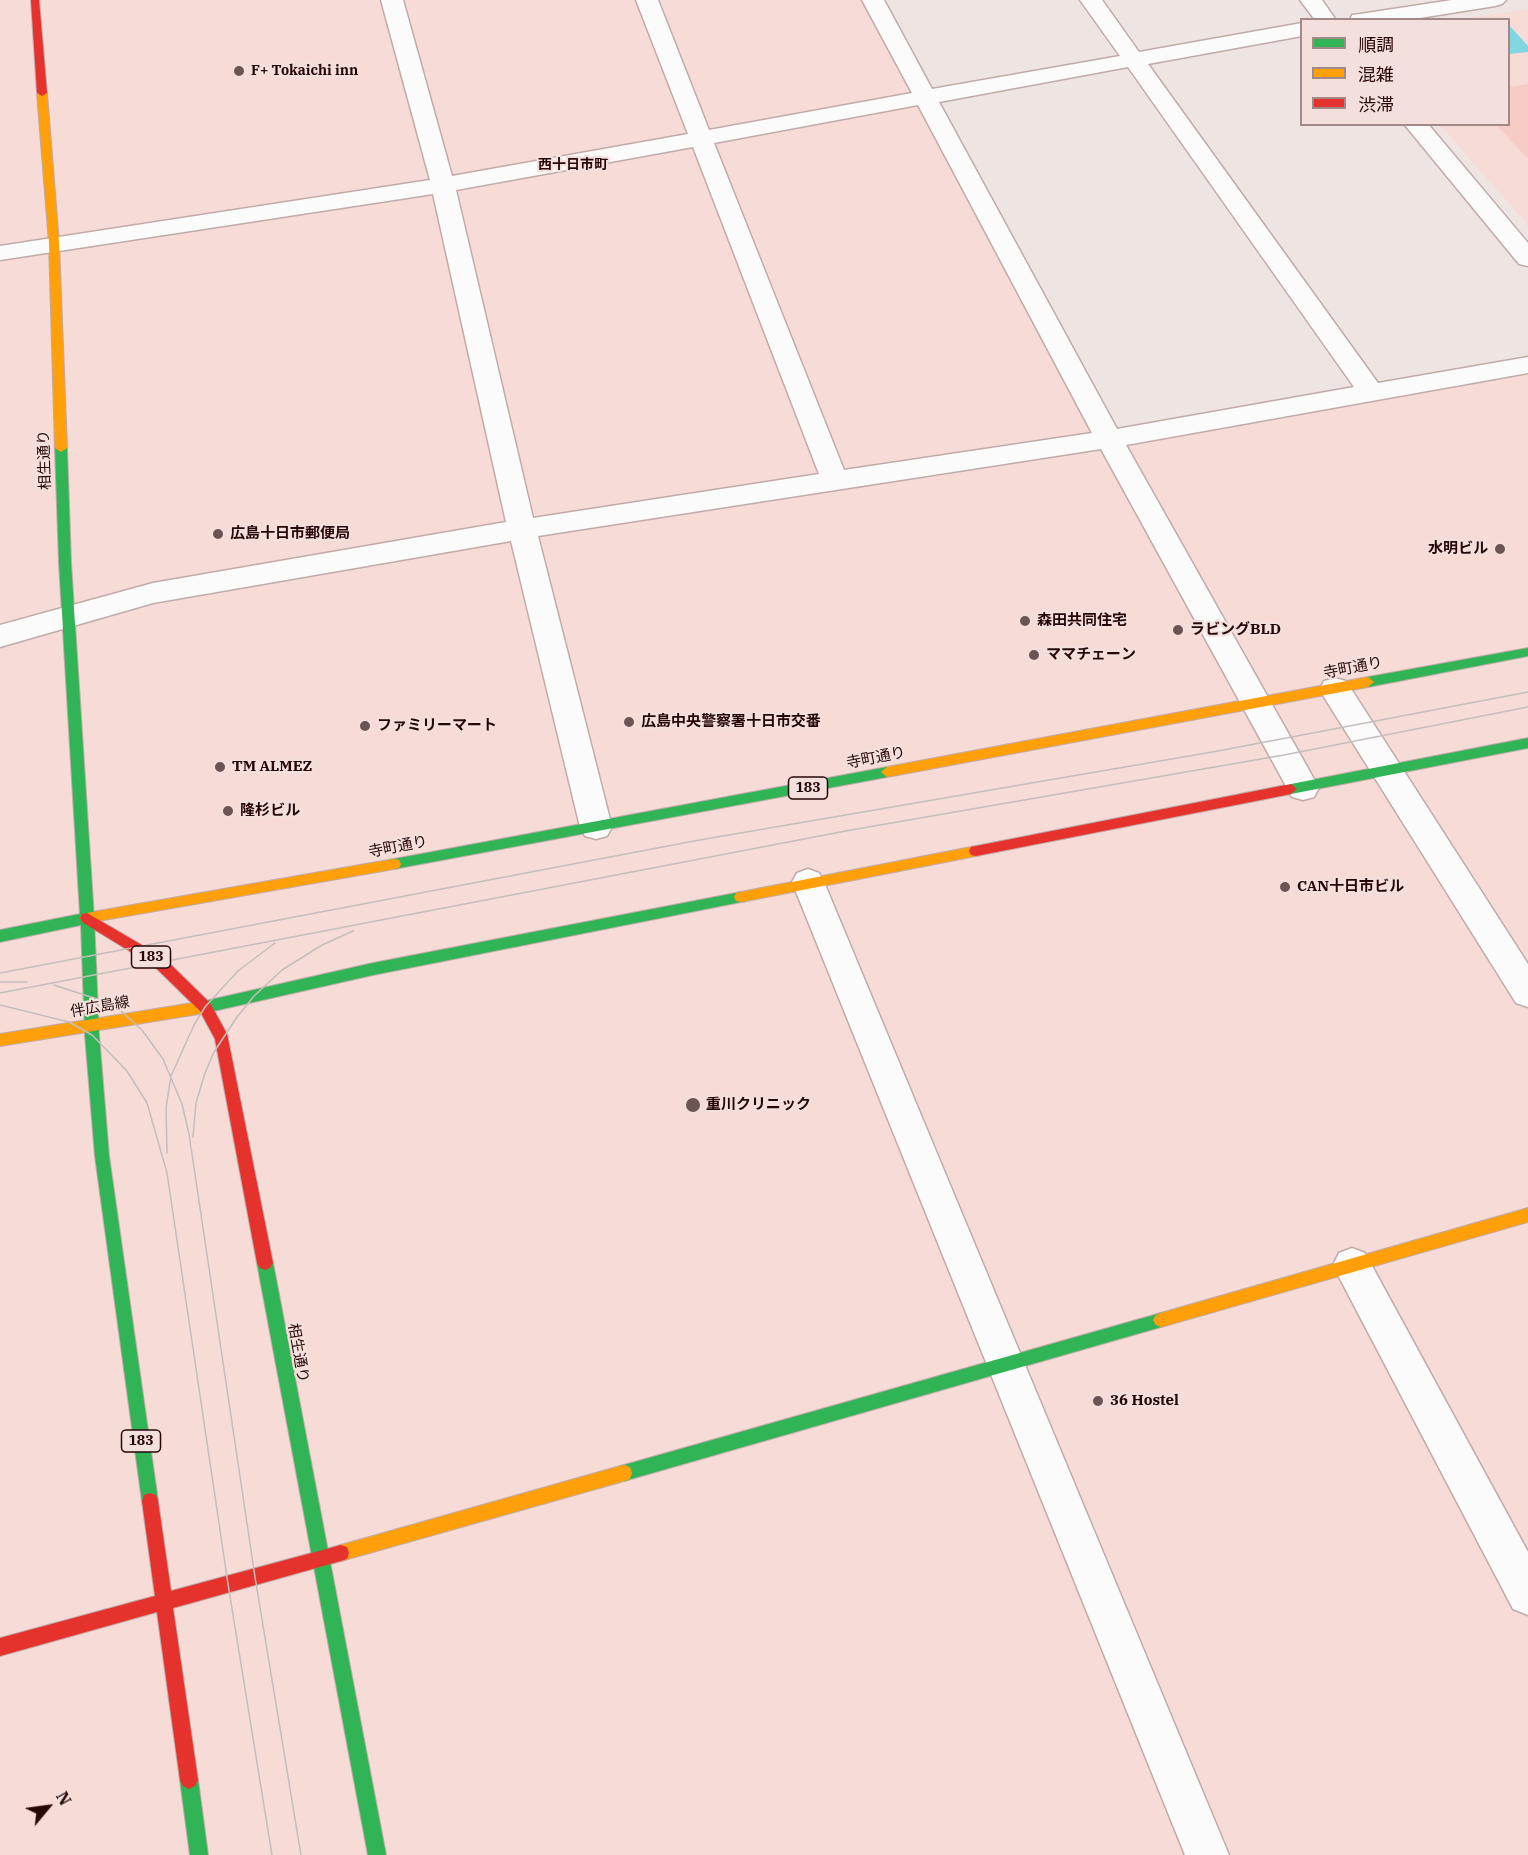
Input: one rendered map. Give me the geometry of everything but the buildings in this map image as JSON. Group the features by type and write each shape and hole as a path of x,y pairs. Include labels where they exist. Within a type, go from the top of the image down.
{"main road":[{"name":"相生通り","path":"35,0 54,243 69,617 92,1025 102,1156 199,1855"},
{"name":"寺町通り","path":"87,918 596,827 1528,652"},
{"path":"205,1007 373,969 808,882 1528,743"},
{"name":"相生通り","path":"87,918 159,962 205,1007 222,1038 319,1559 377,1855"},
{"path":"0,936 87,918"},
{"name":"伴広島線","path":"0,1041 205,1007"},
{"path":"0,1647 319,1559 1528,1215"}],"street":[{"path":"392,0 443,185 522,529 596,827"},
{"path":"647,0 835,481"},
{"path":"873,0 1108,439 1303,788"},
{"path":"1091,0 1372,393"},
{"path":"1311,0 1324,18"},
{"path":"1373,18 1494,0"},
{"path":"0,253 443,185 1300,29"},
{"path":"1417,126 1528,259"},
{"path":"0,636 153,593 522,529 1108,439 1528,365"},
{"path":"1335,689 1528,993"},
{"path":"808,882 1207,1855"},
{"path":"1352,1265 1528,1594"}],"shaded area":[{"path":"0,0 872,0 1109,433 1528,367 1528,1855 0,1855"},
{"path":"1528,9 1528,225 1441,126 1510,126 1510,18 1467,18"},
{"path":"1528,84 1528,159 1497,126 1510,126 1510,87"}],"water":[{"path":"1510,26 1528,46 1528,52 1510,54"}],"tram line":[{"path":"0,973 694,841 1218,751 1528,692"},
{"path":"0,993 851,830 1284,755 1528,707"},
{"path":"193,1137 196,1103 205,1073 214,1052 237,1017 254,996 282,970 322,945 353,931"},
{"path":"171,1077 194,1025 205,1007 238,971 275,943"},
{"path":"0,982 27,982"},
{"path":"54,985 103,1001 120,1010 142,1030 163,1059 171,1077"},
{"path":"0,1005 69,1022 92,1035 127,1071 147,1103 167,1173 228,1584 272,1855"},
{"path":"167,1153 166,1108 171,1077"},
{"path":"171,1077 182,1104 189,1134 255,1577 301,1855"}],"traffic: fast":[{"path":"0,936 87,918 65,563 61,448"},
{"path":"1368,682 1528,652"},
{"path":"1291,789 1528,743"},
{"path":"394,864 887,772"},
{"path":"205,1007 373,969 741,897"},
{"path":"87,918 92,1035 102,1156 150,1501"},
{"path":"265,1263 377,1855"},
{"path":"624,1473 1161,1320"},
{"path":"189,1780 199,1855"}],"traffic: slow":[{"path":"42,93 54,243 61,448"},
{"path":"887,772 1368,682"},
{"path":"741,897 976,851"},
{"path":"87,918 394,864"},
{"path":"0,1040 205,1007"},
{"path":"1161,1320 1528,1215"},
{"path":"341,1553 624,1473"}],"traffic: jam":[{"path":"35,0 42,93"},
{"path":"976,851 1291,789"},
{"path":"87,918 159,962 205,1007 222,1038 265,1263"},
{"path":"150,1501 189,1780"},
{"path":"0,1647 341,1553"}],"place":[{"name":"F+ Tokaichi inn","path":"239,71"},
{"name":"広島十日市郵便局","path":"218,534"},
{"name":"水明ビル","path":"1500,549"},
{"name":"森田共同住宅","path":"1025,621"},
{"name":"ラビングBLD","path":"1178,630"},
{"name":"ママチェーン","path":"1034,655"},
{"name":"広島中央警察署十日市交番","path":"629,722"},
{"name":"ファミリーマート","path":"365,726"},
{"name":"TM ALMEZ","path":"220,767"},
{"name":"隆杉ビル","path":"228,811"},
{"name":"CAN十日市ビル","path":"1285,887"},
{"name":"重川クリニック","path":"693,1105"},
{"name":"36 Hostel","path":"1098,1401"}],"district":[{"name":"西十日市町","path":"573,165"}]}
